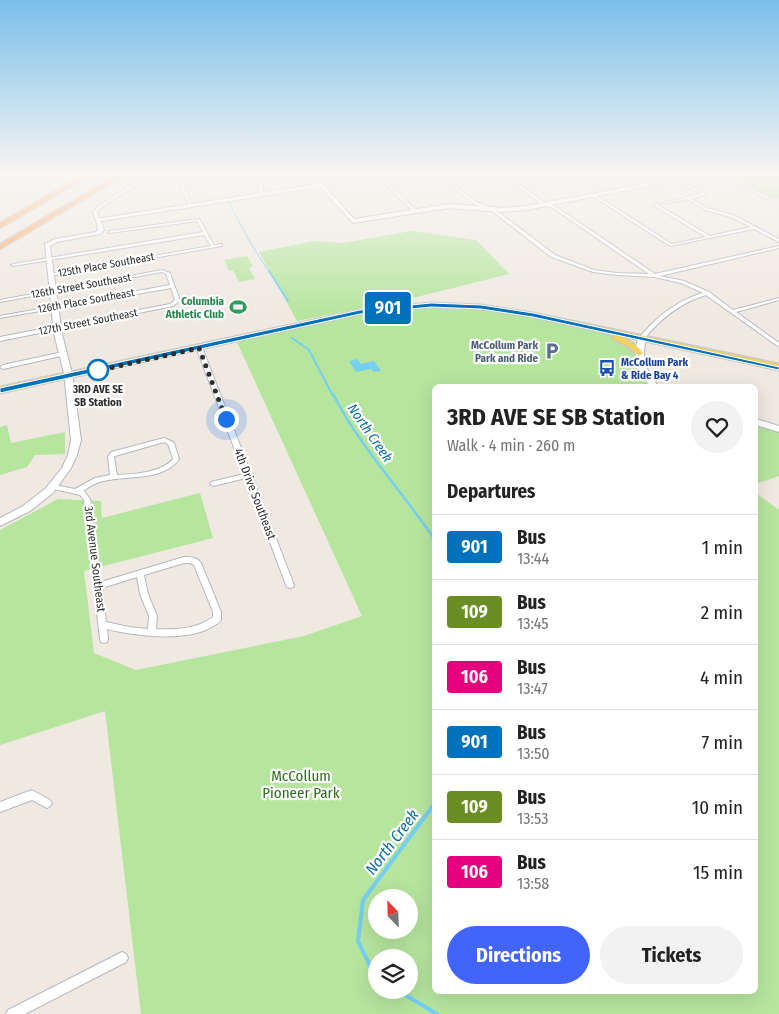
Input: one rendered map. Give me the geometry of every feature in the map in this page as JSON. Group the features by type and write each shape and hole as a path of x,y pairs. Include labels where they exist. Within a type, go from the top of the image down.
{"highway":[{"path":"0,248 42,222"}],"main road":[{"path":"0,392 360,312 409,306 481,307 533,315 779,367"},
{"path":"581,325 625,341 635,347 639,353"}],"street":[{"path":"0,522 37,502 54,488 71,461 76,440 68,377 57,328 47,245 98,233 101,230 99,222"},
{"path":"110,232 179,222"},
{"path":"200,222 213,246"},
{"path":"509,222 542,248 565,261 593,271 654,276 682,282 707,293 779,345"},
{"path":"576,222 654,276 779,247"},
{"path":"636,222 671,245 754,228"},
{"path":"684,222 709,237"},
{"path":"744,222 779,241"},
{"path":"13,265 206,233"},
{"name":"125th Place Southeast","path":"50,275 221,245"},
{"name":"126th Street Southeast","path":"0,301 162,271 168,273 172,286"},
{"name":"127th Street Southeast","path":"0,339 176,303 178,301 172,286"},
{"name":"126th Place Southeast","path":"0,317 172,286"},
{"path":"652,384 641,370 639,353 642,338 657,320 680,302 707,293"},
{"path":"734,311 779,299"},
{"name":"4th Drive Southeast","path":"199,348 290,585"},
{"path":"3,367 63,354"},
{"path":"758,423 779,429"},
{"path":"75,492 97,480 128,477 169,467 176,459 171,443 164,440 113,454 111,457 114,477"},
{"path":"213,484 248,475"},
{"name":"3rd Avenue Southeast","path":"54,488 82,493 88,499 104,639"},
{"path":"98,586 191,560 197,563 217,612 217,619 208,627 165,634 129,632 103,625"},
{"path":"140,574 144,593 152,607 155,622 151,632"},
{"path":"0,807 32,795 46,803"},
{"path":"12,1014 122,958"}],"green space":[{"path":"411,231 476,240 509,274 409,299 297,321 259,252 314,241 343,243"},
{"path":"247,256 253,266 249,268 255,279 239,282 233,270 229,271 224,260"},
{"name":"McCollum Pioneer Park","path":"431,305 481,307 604,330 635,349 645,377 652,384 432,384 432,994 758,994 758,494 779,510 779,1014 141,1014 105,711 0,745 0,530 58,499 101,501 102,518 200,493 213,538 84,571 94,653 136,670 304,636 362,616 236,340 360,312"},
{"path":"758,423 779,429 779,476 758,483"},
{"path":"7,425 11,443 65,432 65,454 35,455 27,467 0,475 0,427"}],"water":[{"path":"357,359 361,364 374,361 381,371 374,372 371,369 356,372 349,361"}],"waterway":[{"name":"North Creek","path":"239,222 269,272"},
{"name":"North Creek","path":"269,271 288,301"},
{"name":"North Creek","path":"292,338 309,350 333,396"},
{"name":"North Creek","path":"333,394 368,451 432,536"},
{"name":"North Creek","path":"368,962 358,941 363,900 432,807"},
{"name":"North Creek","path":"412,999 437,1014"}],"bus line":[{"name":"901","path":"0,390 106,369 360,312 431,305 481,307 533,315 779,367"}],"place":[{"name":"Columbia Athletic Club","path":"238,307"},
{"name":"McCollum Park Park and Ride","path":"552,351"},
{"name":"McCollum Park & Ride Bay 4","path":"607,368"},
{"name":"3RD AVE SE SB Station","path":"98,370"}],"route":[{"path":"98,370 92,372 199,348 226,419"}]}
